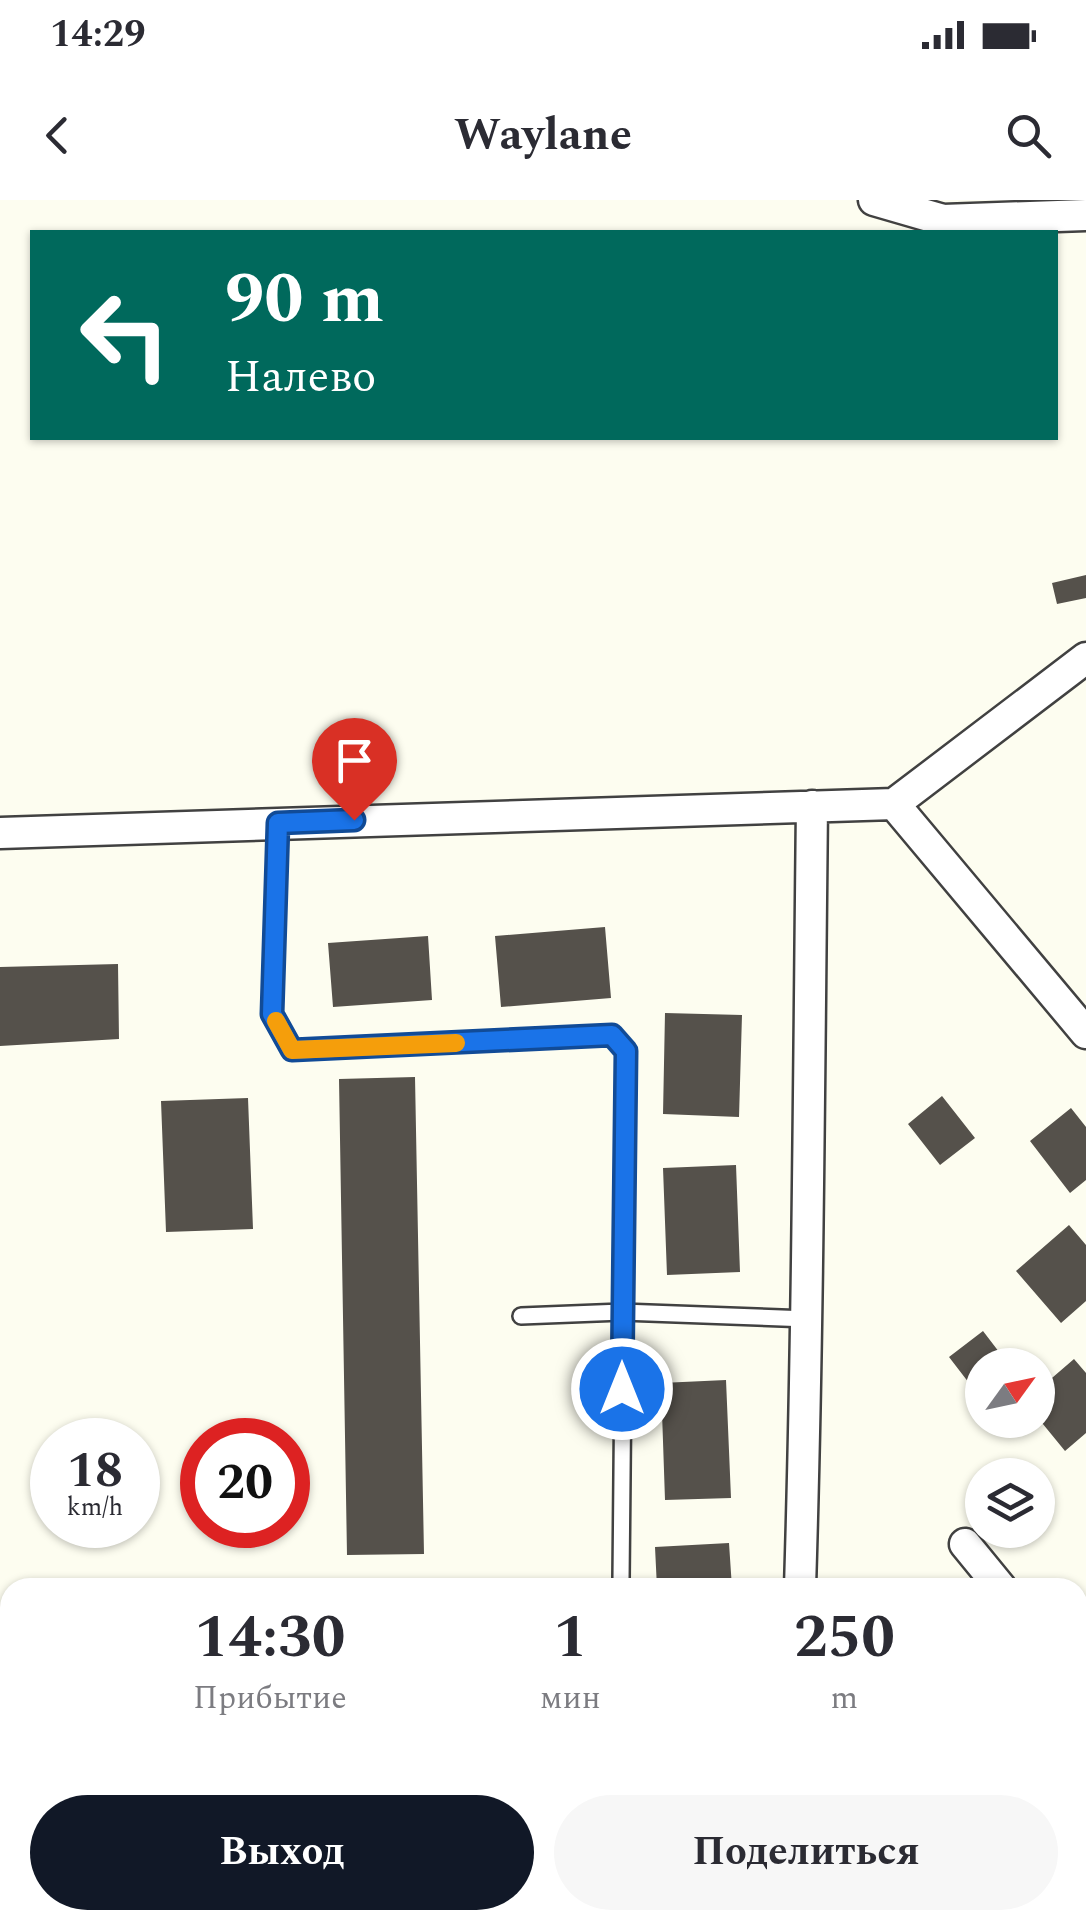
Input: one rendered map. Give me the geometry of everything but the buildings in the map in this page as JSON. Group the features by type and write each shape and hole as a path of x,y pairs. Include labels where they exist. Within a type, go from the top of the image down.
{"street":[{"path":"874,200 942,220 1086,215"},
{"path":"0,833 894,804 1086,658"},
{"path":"894,804 1086,1032"},
{"path":"800,1578 808,1318 807,999 812,806"},
{"path":"968,1548 993,1578"}],"lane":[{"path":"278,823 272,1014 292,1050 612,1035 626,1051 621,1578"},
{"path":"521,1316 622,1312 808,1318"}],"slow traffic":[{"path":"276,1021 292,1050 456,1043"}],"route":[{"path":"354,820 278,823 272,1014 292,1050 612,1035 626,1051 622,1389"}]}
